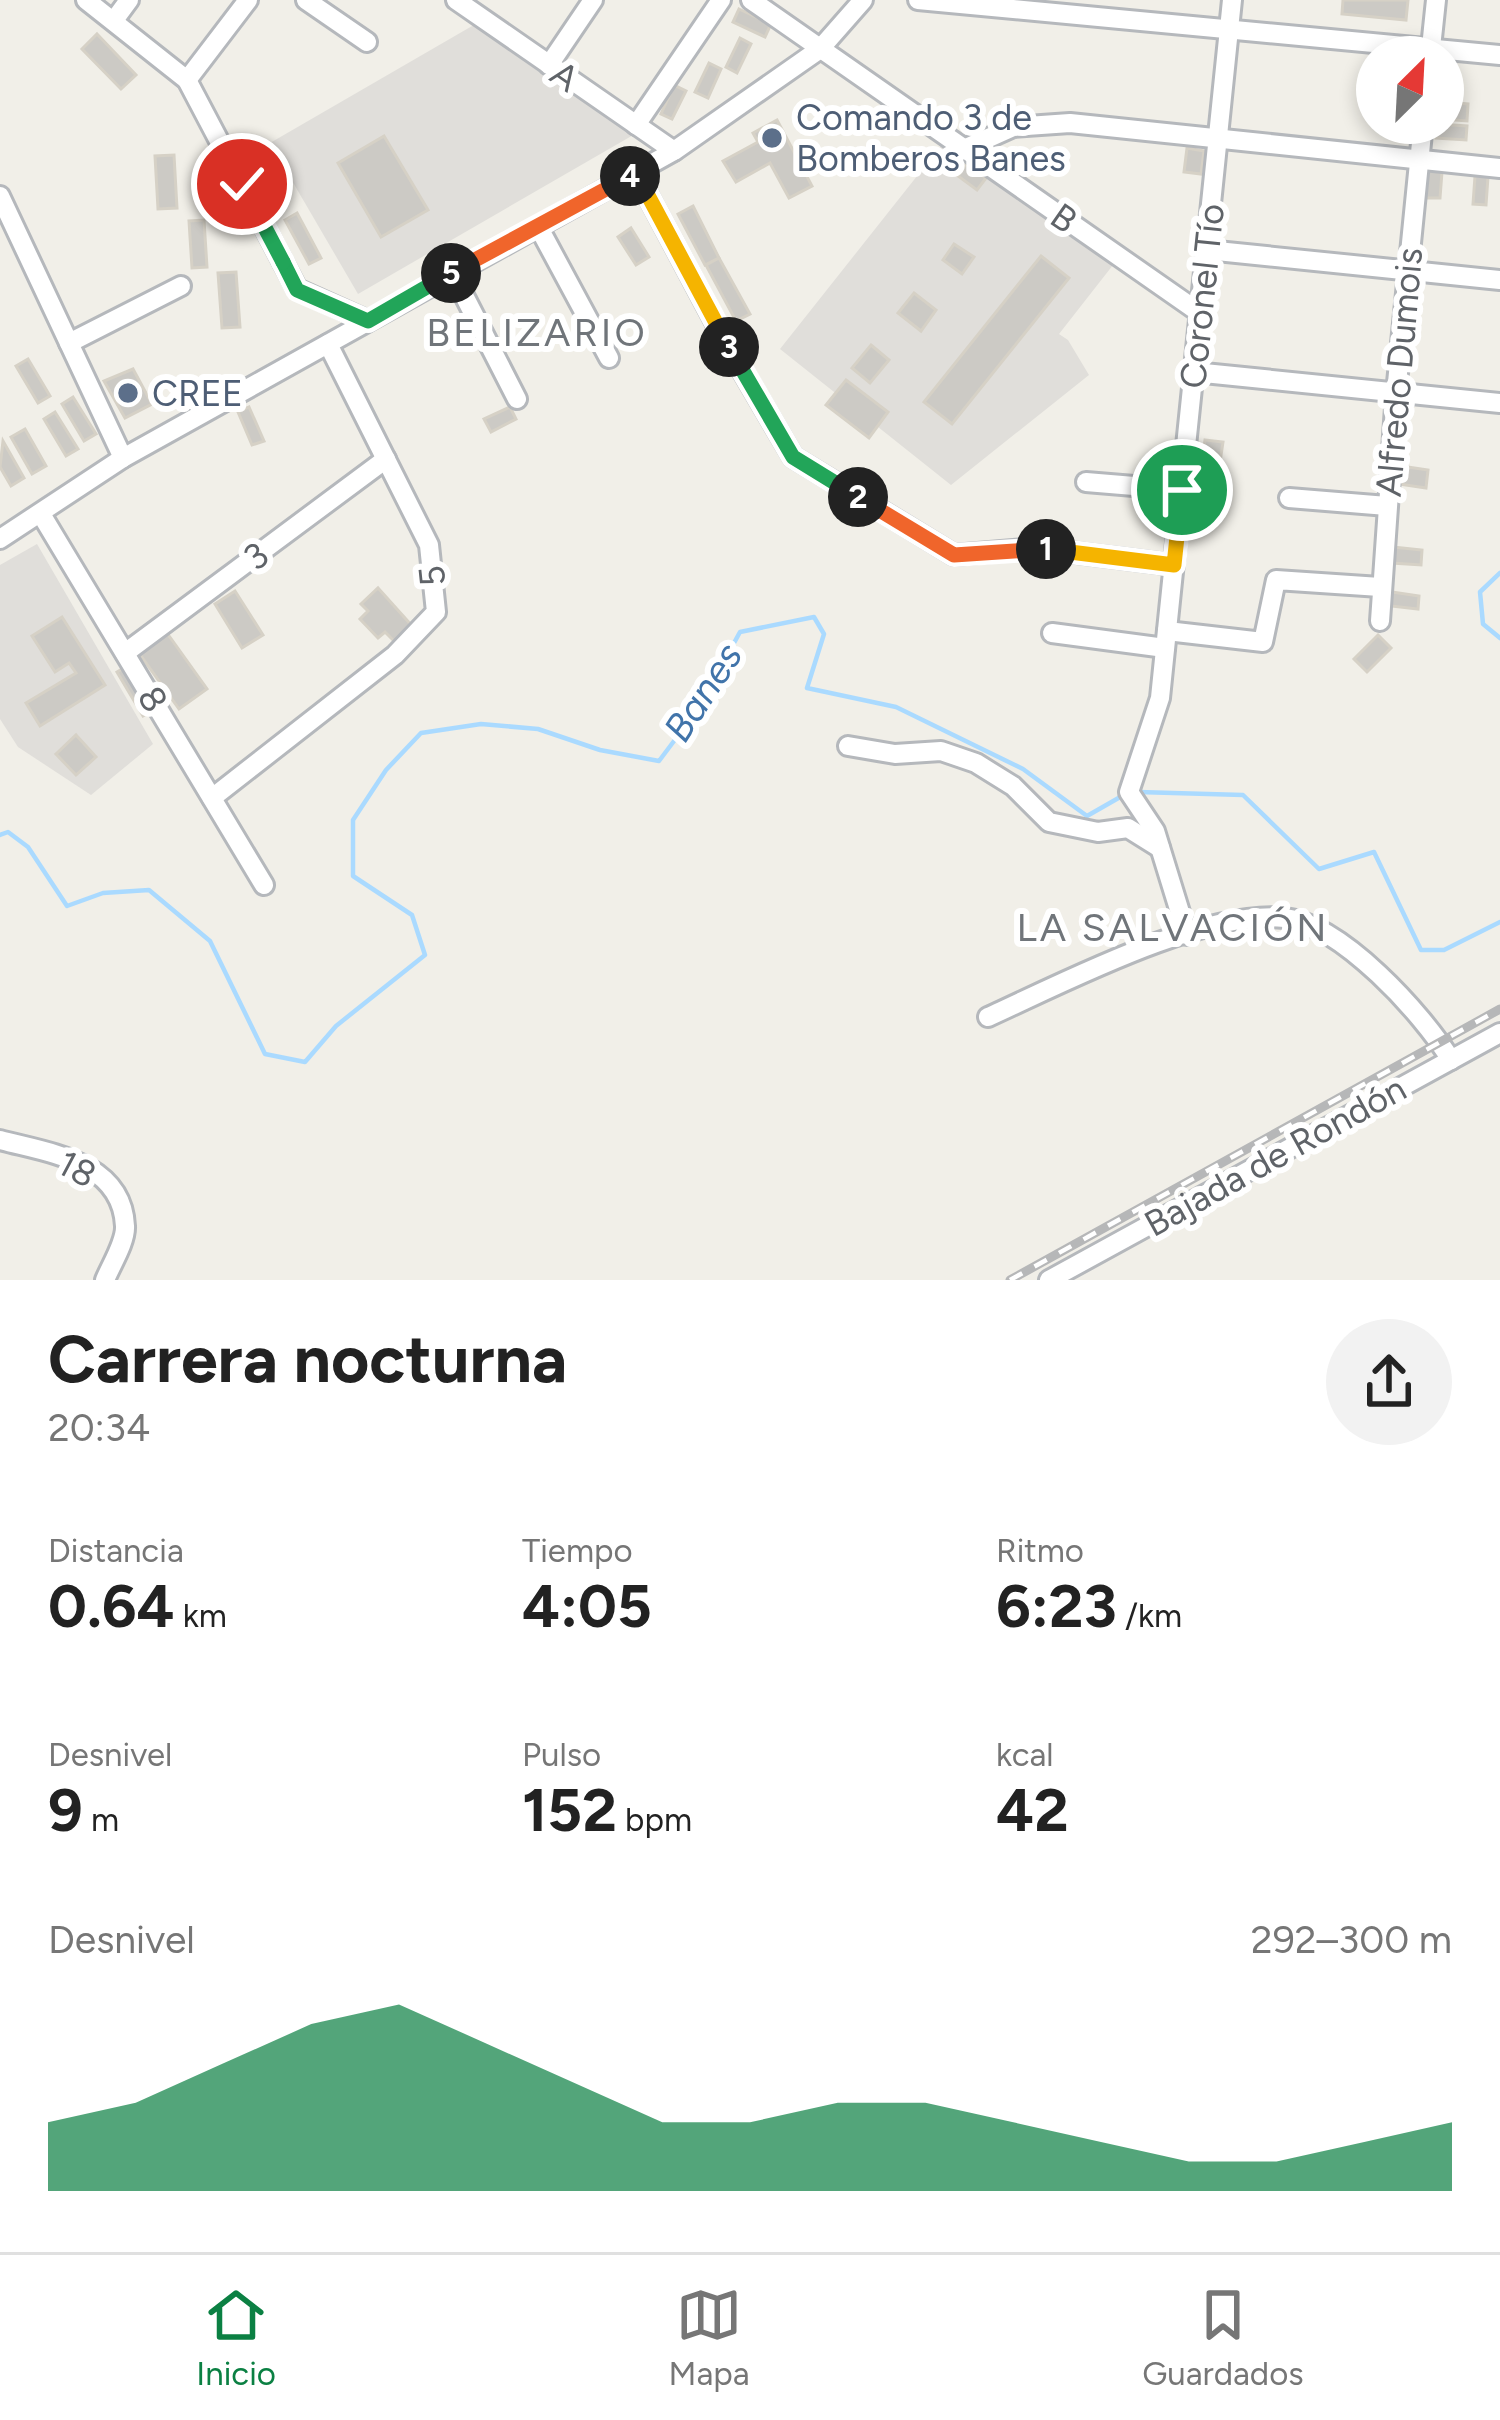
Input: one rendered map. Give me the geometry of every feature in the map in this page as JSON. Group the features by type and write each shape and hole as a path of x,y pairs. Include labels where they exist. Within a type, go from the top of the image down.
{"street":[{"path":"86,0 187,80 297,290 368,321"},
{"path":"115,19 129,0"},
{"path":"187,80 248,0"},
{"path":"306,0 368,42"},
{"path":"549,65 593,0"},
{"path":"636,125 721,0"},
{"name":"B","path":"751,0 1200,313"},
{"path":"0,539 124,458 674,152 820,49 862,0"},
{"path":"918,0 1356,44"},
{"name":"Coronel Tío","path":"1187,935 1155,831 1130,792 1160,698 1232,0"},
{"path":"1433,36 1436,0"},
{"name":"A","path":"468,4 674,152"},
{"path":"1464,54 1500,56"},
{"path":"964,149 1013,127 1070,123 1500,168"},
{"name":"Alfredo Dumois","path":"1380,621 1379,587 1421,144"},
{"path":"636,173 793,457 954,555 1037,548 1174,565"},
{"path":"0,196 124,458"},
{"path":"539,228 609,358"},
{"path":"1207,250 1500,280"},
{"path":"452,272 517,399"},
{"path":"69,343 181,286"},
{"name":"5","path":"212,799 395,655 436,612 429,545 328,344"},
{"path":"1194,372 1500,403"},
{"name":"3","path":"125,652 386,459"},
{"path":"1086,482 1182,490"},
{"path":"1289,497 1387,506"},
{"name":"8","path":"41,514 264,885"},
{"path":"1052,633 1263,643 1276,580 1379,587"},
{"path":"848,746 895,754 941,752 976,763 1013,786 1049,821 1098,832 1128,828 1160,848"},
{"path":"988,1017 1132,952 1231,922 1285,919 1323,931 1392,988 1451,1060"},
{"name":"Bajada de Rondón","path":"1049,1280 1500,1033"},
{"name":"18","path":"0,1140 74,1160 96,1171 116,1193 126,1229 105,1280"}],"shaded area":[{"path":"479,22 635,134 358,294 270,143"},
{"path":"944,142 1113,265 1059,334 1068,340 1089,375 951,485 780,349"},
{"path":"37,544 153,744 91,795 18,747 0,719 0,565"}],"building":[{"path":"1343,0 1408,0 1406,20 1342,14"},
{"path":"739,9 771,24 765,37 733,22"},
{"path":"97,34 136,75 121,89 82,49"},
{"path":"740,38 751,44 737,73 726,67"},
{"path":"709,63 721,69 708,98 695,92"},
{"path":"674,85 686,91 672,119 661,114"},
{"path":"777,120 812,186 789,198 770,163 736,182 723,161 758,142 753,133"},
{"path":"384,136 428,210 381,237 338,163"},
{"path":"1187,148 1204,151 1201,174 1184,172"},
{"path":"174,155 177,208 158,209 155,156"},
{"path":"966,164 986,178 977,190 958,176"},
{"path":"1428,171 1442,172 1440,198 1426,198"},
{"path":"1475,176 1488,177 1486,205 1473,204"},
{"path":"693,206 719,258 705,265 678,214"},
{"path":"297,213 321,258 309,264 285,220"},
{"path":"204,220 207,267 192,268 189,221"},
{"path":"631,228 649,257 636,265 618,237"},
{"path":"954,244 974,257 962,274 943,260"},
{"path":"1041,256 1069,278 952,424 924,402"},
{"path":"719,258 750,314 736,321 706,265"},
{"path":"236,272 240,327 222,328 218,273"},
{"path":"914,293 936,310 921,331 898,313"},
{"path":"871,345 889,360 870,383 852,368"},
{"path":"28,359 50,396 38,403 16,366"},
{"name":"CREE","path":"133,369 152,404 125,418 104,381"},
{"path":"846,380 888,412 869,438 826,405"},
{"path":"73,397 96,434 84,441 62,404"},
{"path":"249,407 264,441 252,445 238,412"},
{"path":"510,407 516,419 491,432 484,419"},
{"path":"55,412 78,449 66,456 44,419"},
{"path":"25,429 46,466 32,474 11,437"},
{"path":"1205,440 1223,442 1217,482 1199,480"},
{"path":"3,441 24,478 11,486 0,467"},
{"path":"1401,466 1428,470 1426,488 1399,484"},
{"path":"1393,547 1422,550 1421,565 1392,563"},
{"path":"378,588 413,627 396,643 385,632 378,638 360,619 368,611 361,604"},
{"path":"235,591 263,635 242,648 215,604"},
{"path":"1392,592 1419,596 1418,609 1391,606"},
{"path":"62,617 105,685 40,726 26,703 76,673 69,663 55,672 32,636"},
{"path":"167,633 207,689 179,709 139,653"},
{"path":"1378,635 1391,648 1367,672 1354,659"},
{"path":"127,666 153,710 143,716 117,672"},
{"path":"76,735 96,757 76,775 56,754"}],"waterway":[{"name":"Banes","path":"1500,573 1480,592 1483,624 1500,638"},
{"name":"Banes","path":"0,835 8,832 28,847 67,906 103,893 149,890 210,941 265,1054 305,1062 336,1026 425,955 412,915 353,876 353,820 386,770 421,733 481,724 538,729 600,750 659,761 698,709 740,632 814,617 824,634 807,688 896,707 1023,769 1087,816 1122,796"},
{"name":"Banes","path":"1138,792 1243,795 1319,869 1374,852 1421,950 1444,950 1500,922"}],"railway":[{"path":"1010,1280 1500,1009"}],"place":[{"name":"Comando 3 de Bomberos Banes","path":"772,138"},
{"name":"CREE","path":"128,393"}],"district":[{"name":"BELIZARIO","path":"537,332"},
{"name":"LA SALVACIÓN","path":"1173,927"}],"route":[{"path":"242,184 297,290 368,321 636,173 793,457 947,552 975,555 1037,548 1174,565 1182,490"}]}
